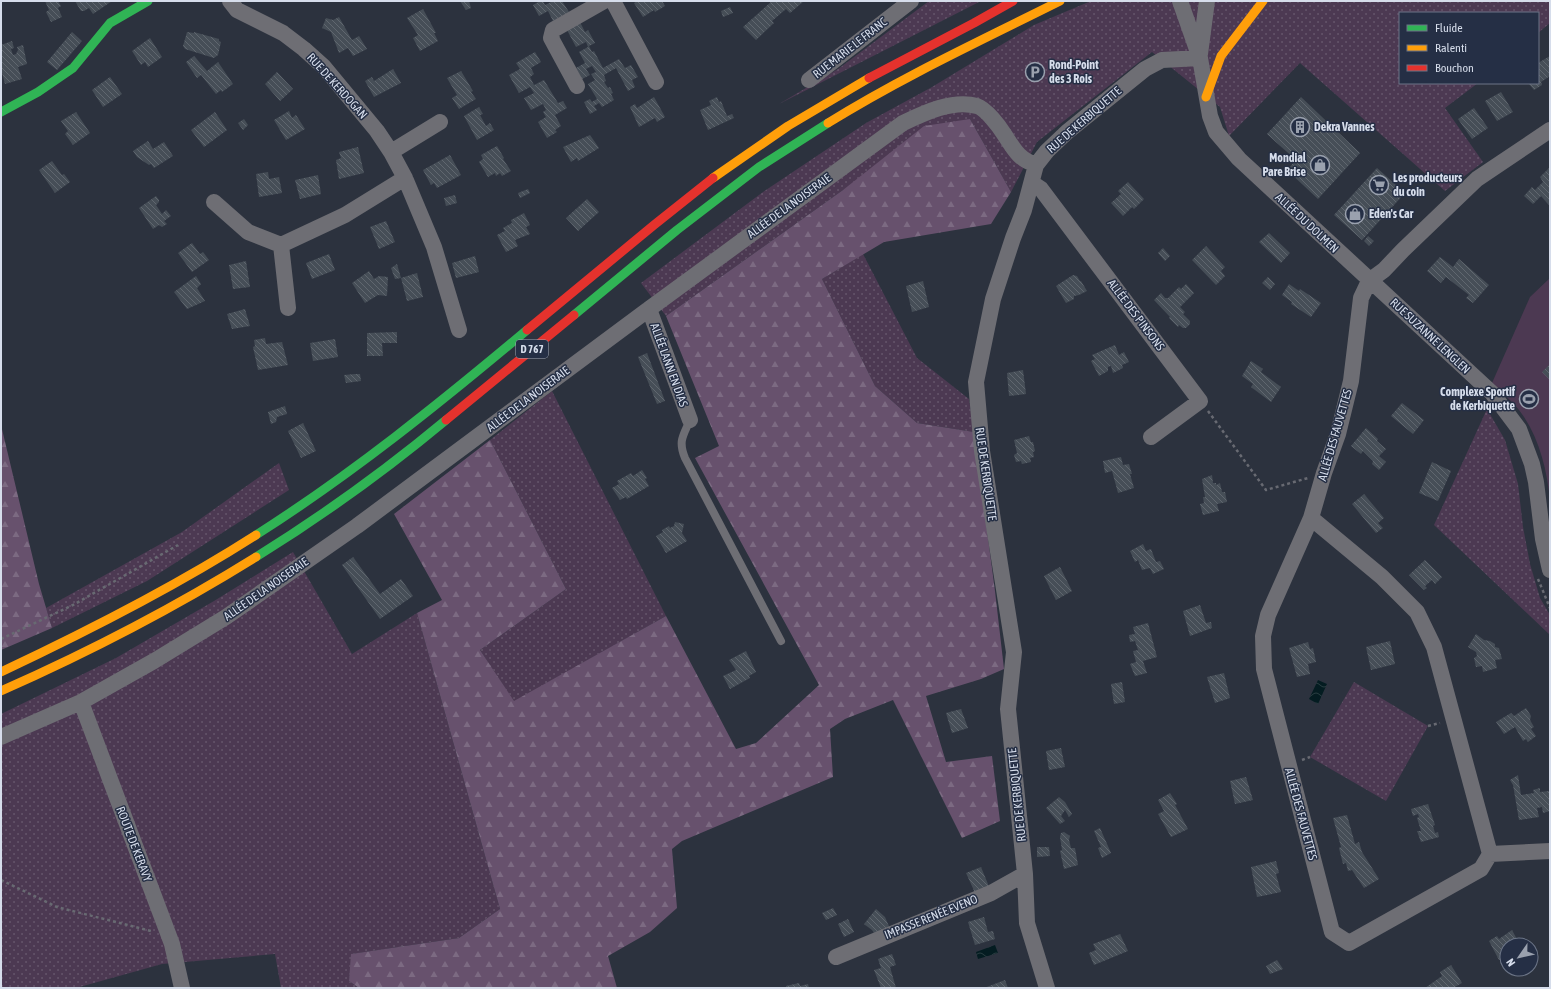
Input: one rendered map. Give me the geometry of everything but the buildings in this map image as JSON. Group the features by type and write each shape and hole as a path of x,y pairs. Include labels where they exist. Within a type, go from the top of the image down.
{"main road":[{"path":"1,112 38,92 73,68 110,23 148,1"},
{"name":"D 767","path":"1,672 70,640 187,578 278,522 344,476 397,436 723,170 811,111 858,84 1013,1"},
{"name":"D 767","path":"1,691 69,661 143,624 208,587 277,544 357,490 411,449 677,230 724,193 786,149 882,91 1060,1"},
{"path":"1206,97 1221,56 1263,1"}],"street":[{"name":"RUE DE KERDOGAN","path":"230,1 237,10 283,33 324,67 377,131 391,152 405,178 434,247 459,330"},
{"path":"577,86 551,38 553,30 604,1"},
{"path":"613,1 656,82"},
{"name":"RUE MARIE LE FRANC","path":"809,80 911,1"},
{"name":"ALLÉE DU DOLMEN","path":"1180,1 1200,58 1210,116 1216,132 1239,159 1369,280"},
{"name":"ALLÉE DU DOLMEN","path":"1200,58 1207,1"},
{"name":"RUE DE KERBIQUETTE","path":"1047,988 1028,923 1026,874 1008,709 1014,652 982,451 976,382 992,299 1024,210 1036,165 1047,151 1068,132 1145,69 1162,60 1200,58"},
{"name":"ALLÉE DE LA NOISERAIE","path":"1,737 81,702 154,661 226,617 357,526 903,123 924,113 954,104 977,106 996,121 1018,155 1028,162 1036,165"},
{"path":"391,152 440,122"},
{"path":"1369,280 1384,270 1477,180 1550,130"},
{"path":"214,202 248,232 281,245 345,216 405,178"},
{"name":"ALLÉE DES PINSONS","path":"1032,183 1041,189 1200,400"},
{"path":"281,245 288,308"},
{"name":"ALLÉE DES FAUVETTES","path":"1369,280 1361,298 1351,381 1338,434 1324,473 1311,518 1268,615 1263,636 1264,669 1332,932 1350,943 1481,869 1490,854"},
{"name":"RUE SUZANNE LENGLEN","path":"1369,280 1492,393 1520,429 1532,464 1536,482 1543,539 1543,571"},
{"name":"ALLÉE LANN EN DIAS","path":"649,309 690,420"},
{"path":"1151,437 1200,400"},
{"path":"1311,518 1382,577 1417,612 1434,647 1490,854 1550,851"},
{"name":"ROUTE DE KERAVY","path":"81,702 172,944 182,988"},
{"name":"IMPASSE RENÉE EVENO","path":"836,956 991,892 1026,874"}],"lane":[{"path":"690,420 681,440 680,447 781,641"}],"path":[{"path":"1200,400 1266,490 1324,473"},
{"path":"1,639 73,605 178,545"},
{"path":"1543,571 1543,593 1550,608"},
{"path":"1,880 57,907 144,928 160,935 172,944"}],"shaded area":[{"path":"929,1 981,1 779,104 838,69"},
{"path":"1091,1 1550,1 1550,23 1539,32 1539,12 1399,12 1399,84 1477,84 1445,108 1483,162 1445,191 1300,63 1229,136 1220,107 1152,52 1037,142 1011,192 970,119 843,190 666,316 641,283 763,192 866,123 932,87 1034,25"},
{"path":"863,254 917,358 969,399 974,432 917,423 875,386 822,279"},
{"name":"Complexe Sportif de Kerbiquette","path":"1550,278 1550,500 1542,457 1530,426 1517,408 1492,383 1530,297"},
{"path":"552,391 666,616 514,702 480,650 566,589 490,440"},
{"path":"1487,409 1505,440 1518,484 1523,527 1530,564 1540,598 1550,615 1550,635 1434,525"},
{"path":"279,463 289,490 147,581 52,628 46,608 182,532"},
{"path":"293,552 352,654 417,613 500,909 459,938 352,954 349,981 359,988 281,988 275,954 162,964 76,988 1,988 1,714 116,658 214,601"},
{"path":"1354,682 1428,726 1386,801 1310,757"}],"green space":[{"path":"970,119 1011,192 991,224 884,242 822,279 875,386 917,423 974,432 1004,669 981,679 926,696 946,762 992,756 1000,821 962,838 893,700 845,719 830,729 833,777 682,841 672,849 677,908 650,932 608,956 617,988 359,988 349,981 351,954 459,938 500,909 417,613 442,600 394,514 490,440 566,589 480,650 514,701 666,616 736,749 756,743 819,685 695,458 719,446 666,316 843,190 924,126"},
{"path":"1,425 39,584 52,628 1,650"}],"water":[{"path":"1318,680 1327,684 1318,704 1309,699"},
{"path":"995,945 998,953 978,959 976,952"}],"traffic: fast":[{"path":"1,112 38,92 73,68 110,23 148,1"},
{"path":"574,315 677,230 759,167 828,123"},
{"path":"256,535 292,512 361,463 527,330"},
{"path":"256,557 353,492 446,420"}],"traffic: slow":[{"path":"828,123 913,74 1060,1"},
{"path":"1206,97 1221,56 1263,1"},
{"path":"713,178 788,126 869,78"},
{"path":"1,672 131,608 194,573 256,535"},
{"path":"1,691 99,645 162,612 256,557"}],"traffic: jam":[{"path":"869,78 1013,1"},
{"path":"527,330 713,178"},
{"path":"446,420 574,315"}],"place":[{"name":"Rond-Point des 3 Rois","path":"1035,72"},
{"name":"Dekra Vannes","path":"1300,127"},
{"name":"Mondial Pare Brise","path":"1320,165"},
{"name":"Les producteurs du coin","path":"1379,185"},
{"name":"Eden's Car","path":"1355,214"},
{"name":"Complexe Sportif de Kerbiquette","path":"1529,399"}]}
